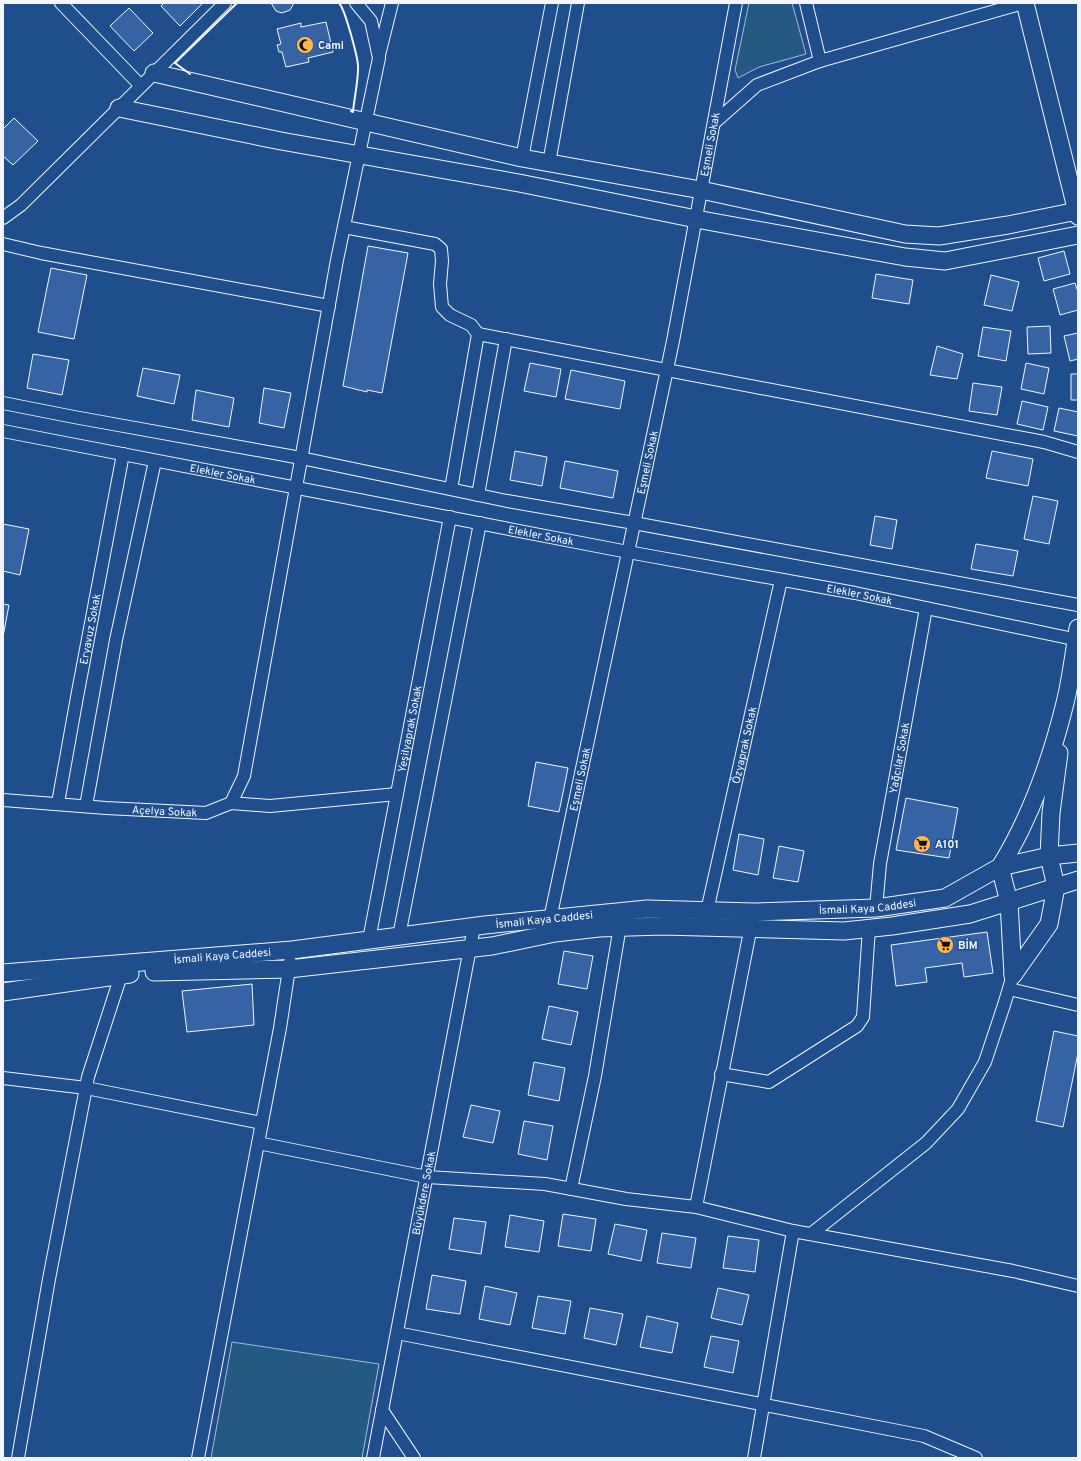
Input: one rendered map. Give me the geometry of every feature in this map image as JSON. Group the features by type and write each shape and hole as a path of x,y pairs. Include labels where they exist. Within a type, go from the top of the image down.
{"street":[{"path":"61,3 141,86"},
{"path":"3,218 21,205 225,3"},
{"path":"356,3 370,21 379,58"},
{"path":"231,803 244,776 344,227 365,122 392,3"},
{"path":"522,158 552,3"},
{"path":"549,163 578,3"},
{"name":"Eşmeli Sokak","path":"550,919 667,369 736,3"},
{"path":"806,3 820,61"},
{"path":"154,73 522,158 701,190 890,231 939,236 1008,225 1077,207 1024,3 820,61 757,85 714,123"},
{"path":"119,108 359,155 519,183 696,219 905,257 945,260 1078,235"},
{"path":"344,227 435,244 441,250 442,261 440,284 442,307 450,314 471,325 478,334 1044,442 1078,452"},
{"path":"3,244 41,253 329,306"},
{"path":"451,489 478,334"},
{"path":"478,494 506,339"},
{"path":"3,403 301,458 451,489 1078,605"},
{"name":"Elekler Sokak","path":"3,431 628,552 1077,636"},
{"name":"Eryavuz Sokak","path":"58,803 123,454"},
{"path":"86,806 116,640 155,460"},
{"name":"Yeşilyaprak Sokak","path":"369,940 450,517"},
{"path":"399,936 480,523"},
{"name":"Özyaprak Sokak","path":"707,911 780,580"},
{"name":"Yağcılar Sokak","path":"876,908 880,864 926,608"},
{"path":"811,1234 926,1143 958,1109 985,1062 1011,982 1049,924 1056,888 1049,856 1051,813 1065,703 1077,636"},
{"path":"1011,982 1009,902 1000,867 1015,843 1041,784 1065,703"},
{"name":"Açelya Sokak","path":"3,800 206,813 231,803 270,806 397,794"},
{"name":"İsmali Kaya Caddesi","path":"3,973 123,969 550,919 622,919 647,909 754,912 876,908 945,898 1000,867 1049,856 1078,853"},
{"path":"3,992 123,969 147,972 289,969 492,946 622,919 663,926 844,931 970,914 1078,880"},
{"path":"696,1207 754,912"},
{"path":"571,1189 595,1076 622,919"},
{"name":"Büyükdere Sokak","path":"373,1458 474,927"},
{"path":"721,1074 769,1082 857,1026 863,1017 869,928"},
{"path":"198,1458 280,1028 292,950"},
{"path":"18,1458 50,1272 88,1077 123,969"},
{"path":"1011,982 1078,1005"},
{"path":"3,1078 86,1088 262,1123"},
{"path":"258,1143 427,1177 545,1184 626,1199 696,1207 793,1231 1013,1271 1078,1286"},
{"path":"754,1458 793,1231"},
{"path":"397,1333 924,1436 976,1458"},
{"path":"382,1410 414,1458"}],"shaded area":[{"path":"749,3 792,3 806,54 759,67 738,78 735,70"},
{"path":"232,1342 379,1364 362,1458 211,1458"}],"building":[{"path":"164,3 203,3 180,26 161,6"},
{"path":"271,3 294,3 290,10 282,13 276,11"},
{"path":"129,8 153,33 134,51 110,26"},
{"name":"Cami","path":"326,22 333,52 308,58 309,62 286,67 282,52 279,52 277,45 281,44 277,29 301,23 301,27"},
{"path":"14,118 38,141 13,165 3,156 3,129"},
{"path":"368,246 408,253 382,393 367,390 367,392 343,386"},
{"path":"1064,251 1070,274 1044,281 1038,258"},
{"path":"51,268 87,275 74,339 38,332"},
{"path":"876,274 913,280 909,304 872,298"},
{"path":"991,275 1019,282 1012,311 984,305"},
{"path":"1075,283 1078,292 1078,310 1060,315 1053,289"},
{"path":"1050,326 1051,353 1028,354 1027,327"},
{"path":"983,327 1011,331 1006,361 978,356"},
{"path":"1078,333 1078,359 1070,361 1064,336"},
{"path":"937,346 963,354 957,379 930,375"},
{"path":"33,354 69,360 62,395 27,388"},
{"path":"530,363 561,369 556,397 524,391"},
{"path":"1026,363 1049,368 1044,394 1021,389"},
{"path":"143,368 180,375 174,404 137,396"},
{"path":"571,370 625,381 620,409 565,399"},
{"path":"1071,374 1078,374 1078,400 1071,400"},
{"path":"973,383 1002,387 997,415 969,411"},
{"path":"264,388 291,393 284,428 259,423"},
{"path":"196,390 234,398 229,427 192,420"},
{"path":"1022,401 1048,407 1043,430 1017,424"},
{"path":"1059,408 1078,412 1078,436 1054,431"},
{"path":"515,451 547,457 542,486 510,480"},
{"path":"992,451 1033,459 1028,486 986,478"},
{"path":"565,461 618,471 613,498 560,488"},
{"path":"1033,496 1058,501 1049,544 1024,539"},
{"path":"875,516 897,520 892,549 870,545"},
{"path":"3,524 29,529 20,575 3,571"},
{"path":"976,544 1018,551 1013,576 971,569"},
{"path":"3,604 9,605 3,637"},
{"path":"536,762 568,768 559,812 528,806"},
{"path":"906,798 958,808 949,858 896,850"},
{"path":"739,834 764,839 758,875 733,870"},
{"path":"779,846 804,851 798,882 773,878"},
{"path":"987,932 993,973 964,977 962,963 925,968 927,982 896,986 891,945"},
{"path":"564,951 593,956 587,989 558,984"},
{"path":"252,984 254,1025 187,1032 182,991"},
{"path":"549,1006 578,1012 571,1045 542,1039"},
{"path":"1054,1031 1078,1036 1078,1053 1063,1127 1036,1121"},
{"path":"534,1062 565,1068 559,1101 528,1095"},
{"path":"471,1105 500,1111 493,1143 463,1137"},
{"path":"524,1121 553,1126 547,1160 518,1154"},
{"path":"563,1214 596,1219 591,1251 558,1246"},
{"path":"510,1215 544,1221 539,1252 505,1247"},
{"path":"454,1218 486,1222 481,1254 449,1249"},
{"path":"615,1224 647,1230 641,1261 608,1254"},
{"path":"662,1233 696,1238 691,1268 657,1263"},
{"path":"728,1236 759,1240 755,1272 723,1268"},
{"path":"432,1275 466,1281 460,1314 426,1309"},
{"path":"485,1286 517,1293 510,1325 479,1319"},
{"path":"718,1288 749,1295 742,1325 711,1318"},
{"path":"538,1296 571,1301 565,1334 532,1328"},
{"path":"590,1308 623,1314 616,1345 584,1338"},
{"path":"647,1316 678,1323 672,1353 640,1347"},
{"path":"711,1336 739,1341 733,1373 704,1367"}],"wall":[{"path":"190,74 175,63 237,3"},
{"path":"339,3 347,23 358,65 353,112 351,111"}],"place":[{"name":"Cami","path":"305,45"},
{"name":"A101","path":"922,844"},
{"name":"BİM","path":"945,945"}]}
